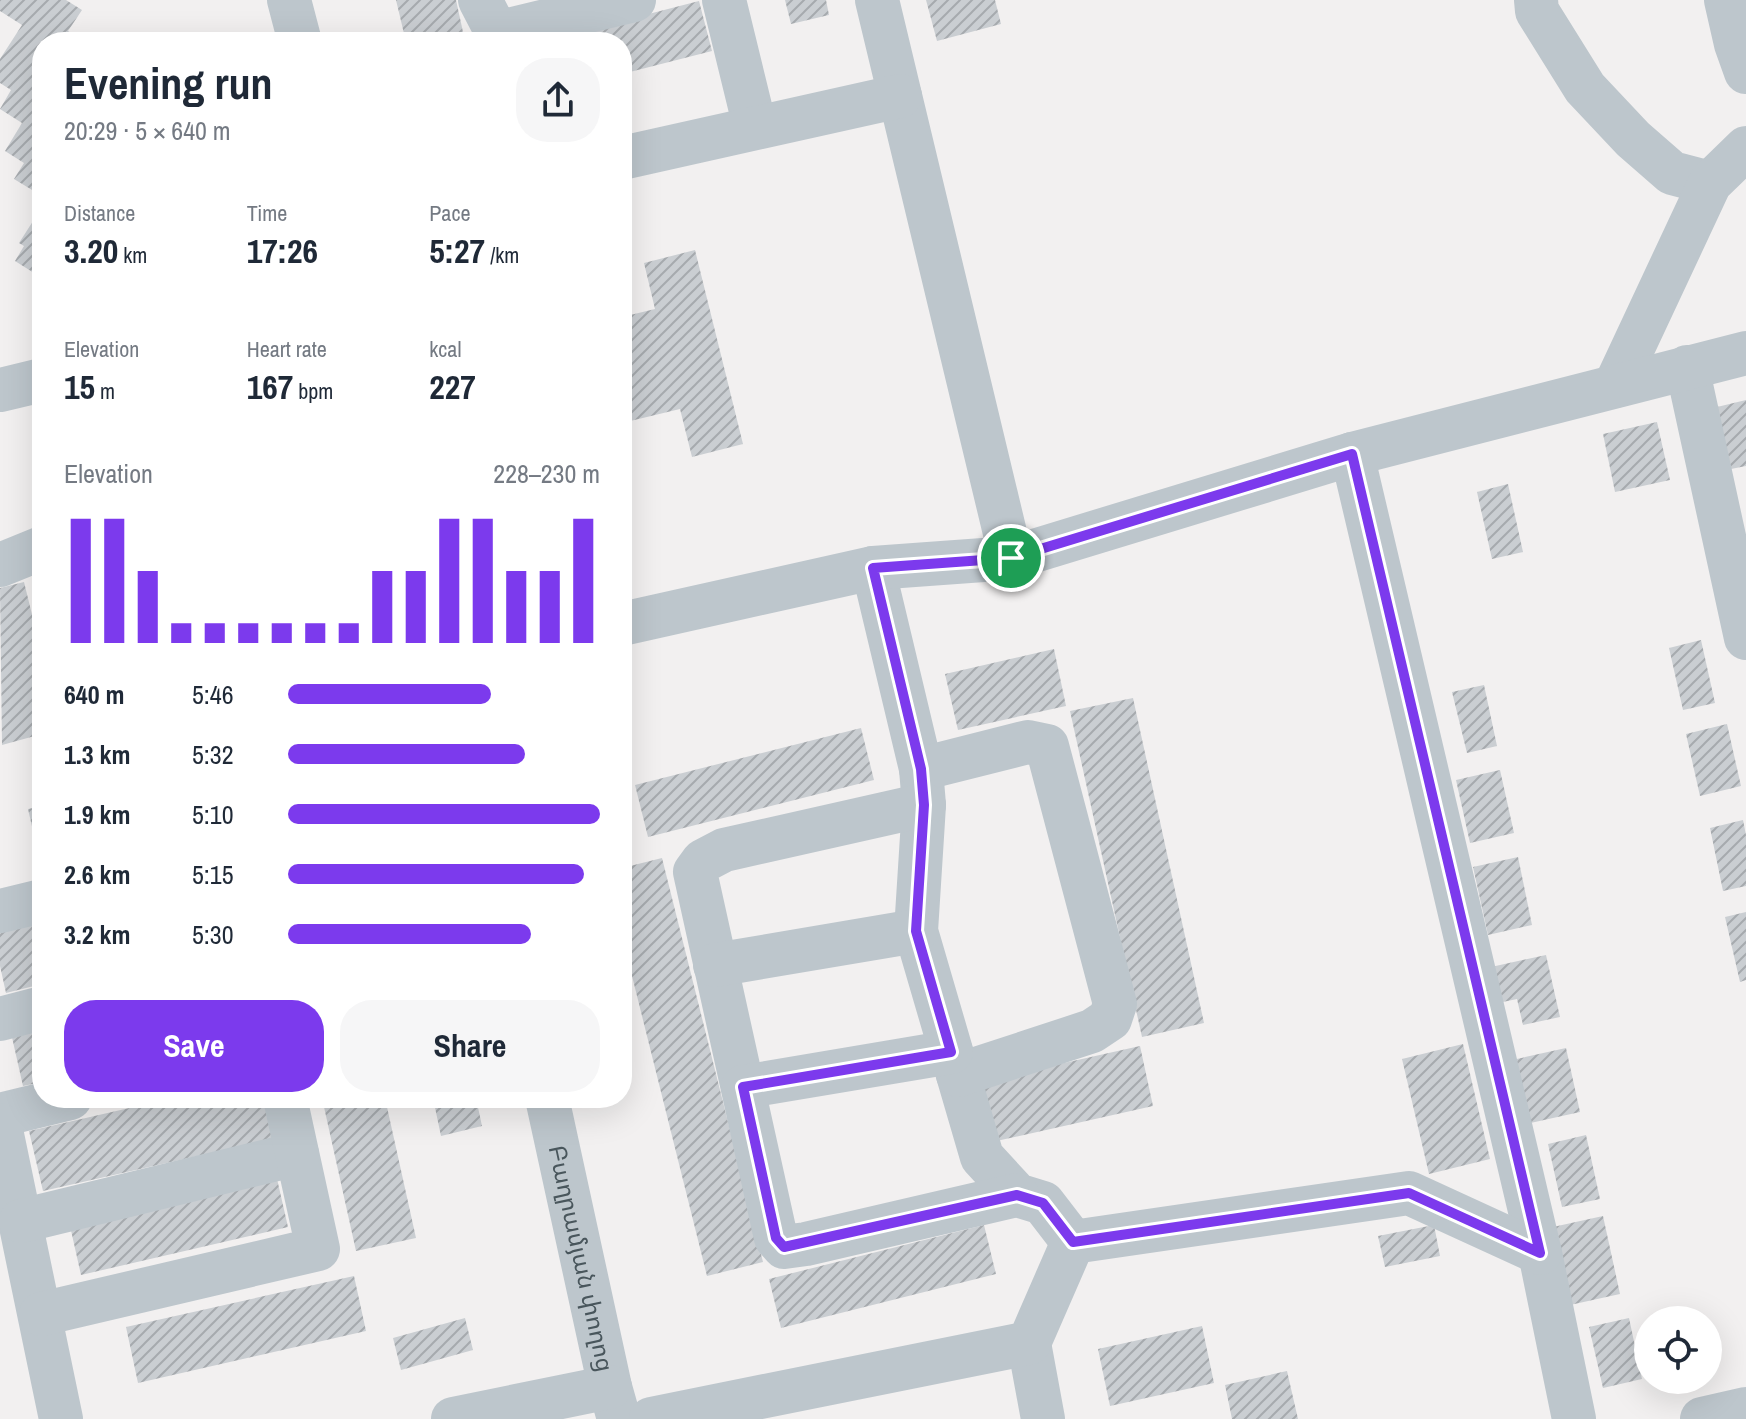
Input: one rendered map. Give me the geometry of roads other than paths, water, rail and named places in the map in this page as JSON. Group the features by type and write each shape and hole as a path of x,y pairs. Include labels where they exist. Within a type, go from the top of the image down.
{"street":[{"path":"289,0 297,32"},
{"path":"480,0 493,25 504,31 634,0"},
{"path":"724,0 755,127"},
{"path":"877,0 1011,558"},
{"path":"1536,0 1537,11 1585,88 1633,139 1672,173 1710,183"},
{"path":"1726,0 1746,72"},
{"path":"632,156 900,96"},
{"path":"1615,386 1710,183 1746,148"},
{"path":"632,622 873,568 1011,558 1352,454 1746,353"},
{"path":"1687,367 1746,638"},
{"path":"0,390 32,382"},
{"path":"1352,454 1540,1253 1574,1419"},
{"path":"0,565 32,552"},
{"path":"873,568 923,787 916,931 982,1157 1017,1195"},
{"path":"743,1087 955,1064 1092,1031 1110,1019 1115,1004 1047,746 1028,742 923,787 724,850 703,861 695,872 776,1238 784,1247 1017,1195 1043,1203 1073,1242"},
{"path":"0,911 32,903"},
{"path":"715,965 916,931"},
{"path":"0,1019 32,1011"},
{"path":"0,1115 32,1107"},
{"path":"41,1314 318,1249 287,1108"},
{"name":"Բաղրամյան փողոց","path":"549,1108 614,1403"},
{"path":"0,1125 61,1419"},
{"path":"21,1221 297,1154"},
{"path":"1073,1242 1409,1193 1540,1253"},
{"path":"1043,1419 1029,1343 1073,1242"},
{"path":"651,1419 1029,1343"},
{"path":"453,1419 614,1403"},
{"path":"1702,1419 1746,1409"}]}
